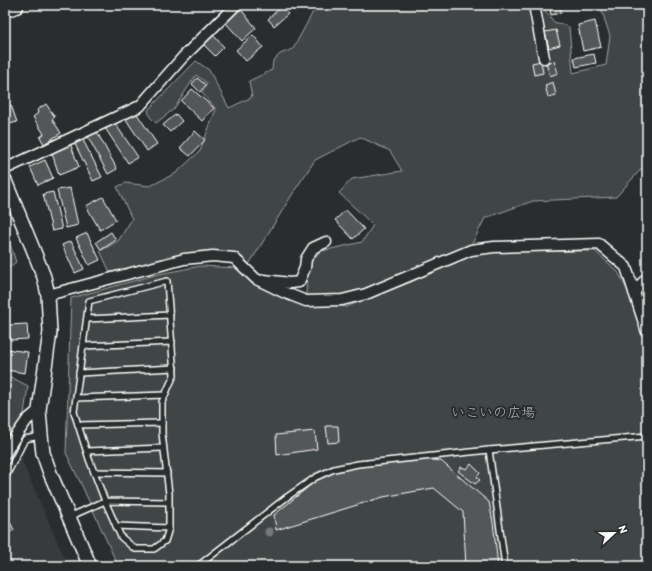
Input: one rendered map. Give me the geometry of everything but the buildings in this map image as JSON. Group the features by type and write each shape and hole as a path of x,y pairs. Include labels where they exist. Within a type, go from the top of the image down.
{"main road":[{"path":"5,8 15,5"}],"street":[{"path":"5,169 140,106 183,57 236,5"},
{"path":"534,5 544,58"},
{"path":"5,181 44,278 48,295 50,332 39,410 43,453 68,518 90,566"},
{"path":"256,279 290,284 299,282 305,268 306,258 313,248 326,242"},
{"path":"48,295 184,259 213,256 234,258 256,279 306,301 342,300 366,294 471,250 494,247 599,244 626,267 647,332"},
{"path":"634,292 647,278"},
{"path":"5,454 27,420 39,410"}],"lane":[{"path":"167,281 170,315 174,375 162,402 162,433 169,494 169,528 165,541 154,549 135,549 121,537 116,526 94,472 74,412 89,301 167,281"},
{"path":"87,319 170,315"},
{"path":"83,346 172,342"},
{"path":"79,373 174,368"},
{"path":"76,398 165,395"},
{"path":"78,425 162,422"},
{"path":"5,478 25,439 41,435"},
{"path":"198,566 287,496 316,477 334,469 358,464 489,450 647,436"},
{"path":"87,451 164,448"},
{"path":"489,450 505,566"},
{"path":"94,472 166,473"},
{"path":"68,518 105,501 169,502"},
{"path":"116,526 169,528"}],"shaded area":[{"path":"18,433 22,461 68,566 5,566 5,467 10,460 13,440"}],"green space":[{"name":"いこいの広場","path":"312,5 541,5 554,22 569,27 573,73 606,65 610,36 600,5 647,5 647,169 642,168 616,197 533,201 485,218 471,246 366,294 321,301 346,307 411,282 472,252 595,251 618,272 647,328 647,566 118,566 66,453 71,298 159,274 201,266 237,268 260,281 306,297 307,263 322,251 362,242 373,225 339,193 352,179 402,171 390,151 360,137 315,160 248,266 213,256 110,272 100,251 118,241 132,219 117,187 125,183 150,186 176,173 200,151 216,109 202,93 207,83 196,75 174,109 156,123 150,117 148,110 196,61 209,70 229,108 252,97 249,81 272,70 273,61 280,54 293,49 313,12"},
{"path":"5,229 16,262 5,271"},
{"path":"5,374 28,386 23,421 5,453"}]}
